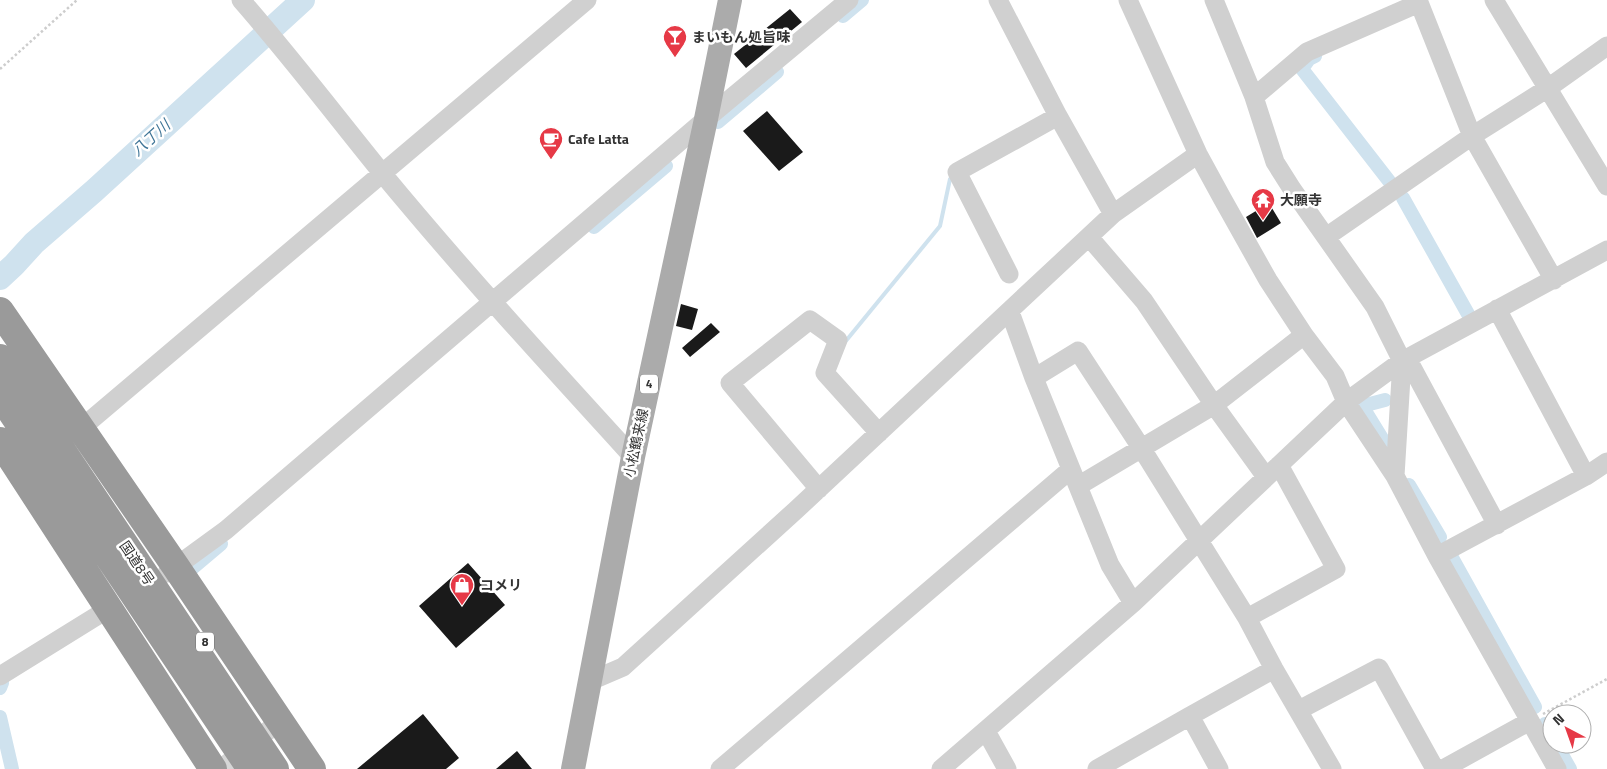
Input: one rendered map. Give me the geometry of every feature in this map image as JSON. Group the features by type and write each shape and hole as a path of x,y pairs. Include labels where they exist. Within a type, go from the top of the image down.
{"highway":[{"path":"7,322 76,433 170,571 312,769"},
{"name":"国道8号","path":"0,358 99,524 251,769"},
{"name":"国道8号","path":"0,395 99,524 275,769"},
{"path":"0,441 27,474 108,609 222,769"},
{"name":"8","path":"99,524 109,573 222,769"},
{"name":"8","path":"99,524 152,568 296,769"}],"main road":[{"name":"小松鶴来線","path":"573,769 588,682 633,457 730,0"}],"street":[{"path":"241,0 279,44 383,174 493,303 633,457"},
{"path":"76,433 587,0"},
{"path":"170,571 226,530 706,119 849,0"},
{"path":"998,0 1058,116 1114,214"},
{"path":"1128,0 1198,154 1268,280 1304,335 1335,376 1346,402 1395,476 1437,556 1557,769"},
{"path":"1214,0 1254,97 1275,162 1375,307 1497,525"},
{"path":"1494,0 1607,186"},
{"path":"1254,97 1307,52 1419,1 1472,136 1554,280"},
{"path":"1326,237 1472,136 1548,88 1607,46"},
{"path":"1009,274 956,172 1058,116"},
{"path":"588,682 624,667 880,433 1114,214 1198,154"},
{"path":"1089,237 1144,301 1214,405 1272,471 1336,569 1247,618"},
{"path":"941,769 1133,603 1346,402 1404,359 1607,250"},
{"path":"1498,310 1586,476"},
{"path":"1010,312 1034,378 1110,565 1133,603"},
{"path":"819,489 730,383 810,320 838,340 825,373 880,433"},
{"path":"720,769 1074,478 1142,449 1214,405 1304,335"},
{"path":"1034,378 1078,351 1142,449 1247,618 1332,769"},
{"path":"1395,476 1404,359"},
{"path":"1437,556 1586,476 1607,462"},
{"path":"0,676 108,609"},
{"path":"1299,710 1379,668 1435,769"},
{"path":"1108,766 1190,716 1274,669"},
{"path":"1190,716 1219,769"},
{"path":"1443,769 1530,721"},
{"path":"986,731 1006,769"}],"path":[{"path":"0,70 77,0"},
{"path":"1530,721 1607,679"}],"building":[{"path":"790,9 802,22 746,68 734,54"},
{"path":"767,111 803,152 779,171 743,131"},
{"name":"大願寺","path":"1269,203 1281,223 1257,238 1246,217"},
{"path":"681,304 698,309 692,330 676,326"},
{"path":"711,323 720,332 690,357 682,348"},
{"name":"コメリ","path":"468,563 505,605 456,648 419,606"},
{"path":"423,714 459,758 446,769 357,769"},
{"path":"517,751 532,769 496,769"}],"waterway":[{"name":"八丁川","path":"0,278 34,243 94,191 303,0"},
{"path":"843,16 862,0"},
{"path":"1315,56 1309,59 1302,69 1389,181"},
{"path":"718,122 777,72"},
{"path":"594,227 666,166"},
{"path":"845,342 940,226 950,179"},
{"path":"1403,198 1468,314"},
{"path":"1385,400 1362,406 1386,445"},
{"path":"1409,485 1440,537"},
{"path":"189,571 221,544"},
{"path":"1451,556 1535,707"},
{"path":"0,688 2,683"},
{"path":"0,717 12,769"},
{"path":"1562,754 1570,769"}],"tunnel":[{"path":"222,768 275,725"}],"place":[{"name":"まいもん処旨味","path":"675,58"},
{"name":"Cafe Latta","path":"551,160"},
{"name":"大願寺","path":"1263,221"},
{"name":"コメリ","path":"462,606"}]}
